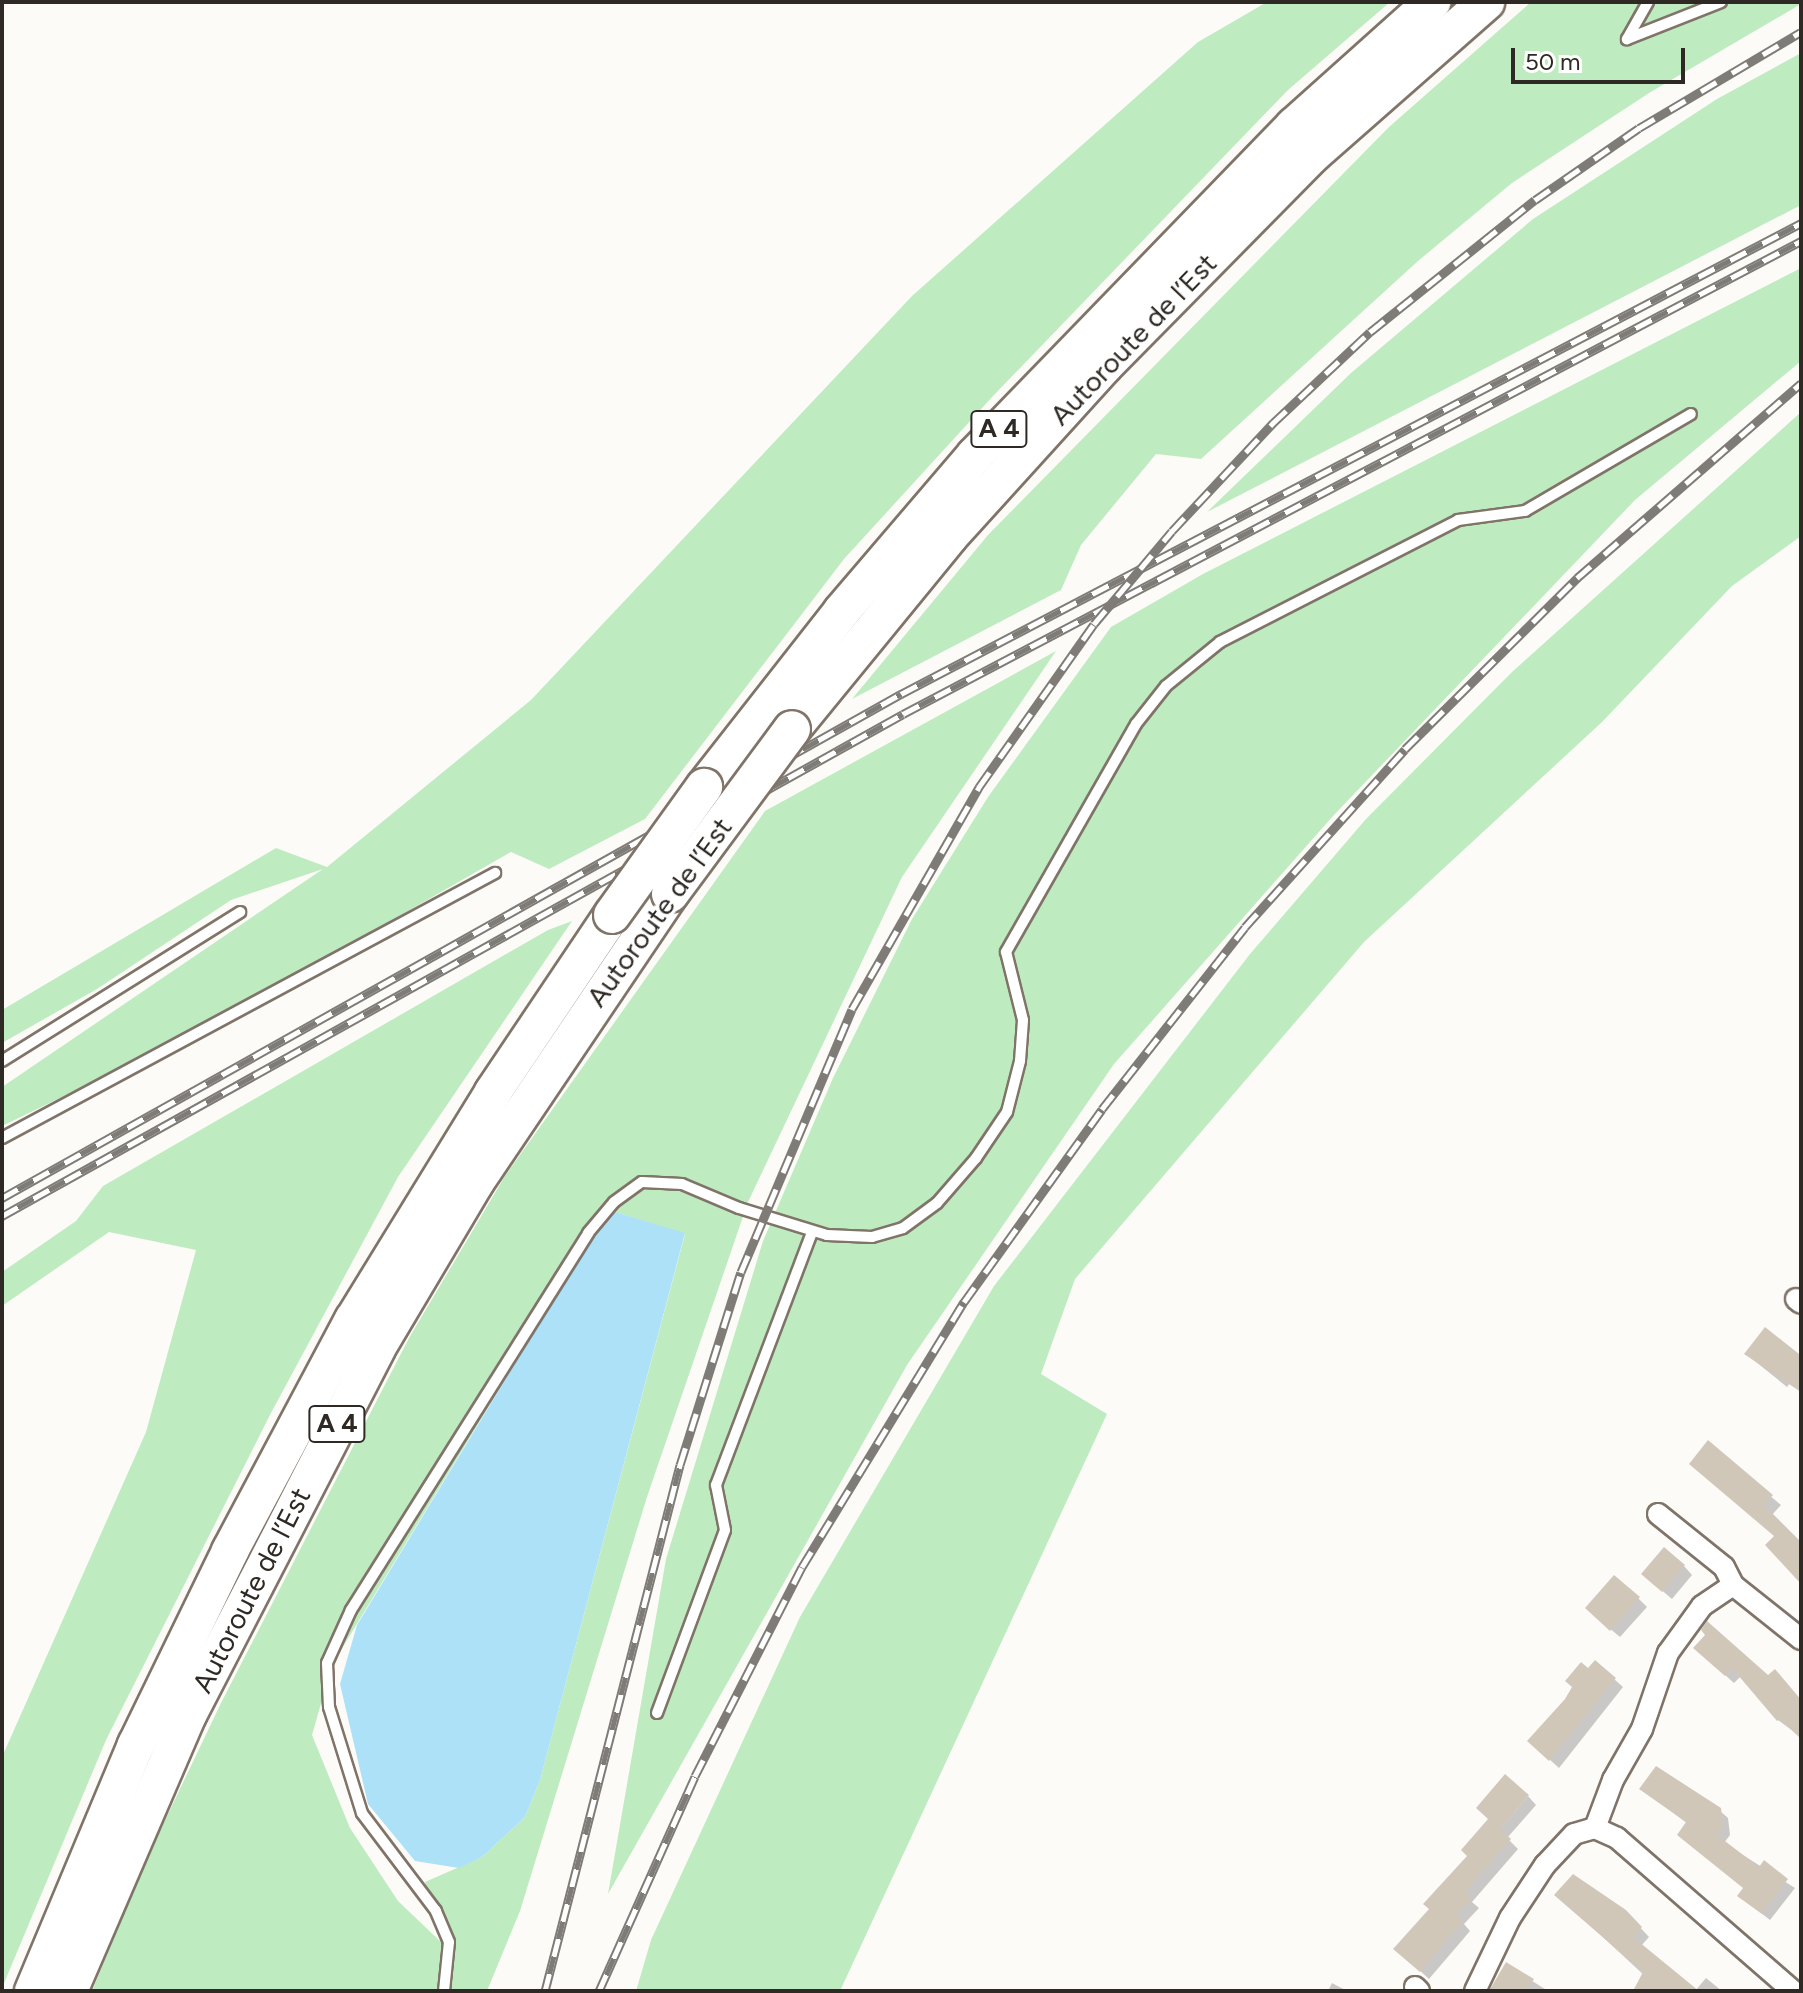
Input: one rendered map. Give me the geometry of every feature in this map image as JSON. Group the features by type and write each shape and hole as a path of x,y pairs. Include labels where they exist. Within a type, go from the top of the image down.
{"highway":[{"name":"Autoroute de l’Est","path":"33,1991 136,1745 230,1551 353,1320 493,1092 612,915 704,787 841,612 975,455 1283,137 1432,2"},
{"name":"Autoroute de l’Est","path":"69,1991 188,1715 383,1338 483,1170 670,894 792,729 949,537 1105,365 1312,155 1486,2"}],"street":[{"path":"1658,1514 1724,1567 1733,1585 1801,1639"},
{"path":"1595,1828 1613,1780 1642,1729 1668,1653 1702,1606 1733,1585"},
{"path":"1475,1991 1510,1918 1545,1865 1574,1834 1595,1828 1617,1838 1793,1991"}],"lane":[{"path":"1648,2 1627,39 1721,2"},
{"path":"444,1991 449,1942 436,1911 362,1813 329,1707 327,1663 351,1610 484,1391 614,1202 642,1182 682,1184 812,1232 872,1237 903,1228 937,1203 976,1158 1007,1112 1020,1061 1023,1020 1006,952 1136,724 1166,686 1220,642 1458,520 1525,511 1691,414"},
{"path":"2,1138 495,873"},
{"path":"2,1061 240,912"},
{"path":"657,1713 725,1530 716,1485 812,1232"}],"green space":[{"path":"1267,2 1390,2 1288,90 993,396 844,559 645,819 549,869 511,852 197,1032 2,1126 2,1087 323,869 231,900 97,989 2,1043 2,1010 276,848 327,867 531,700 912,296 1198,42"},
{"path":"1531,2 1801,4 1649,93 1512,183 1418,261 1201,459 1156,454 1081,545 1061,590 852,699 988,535 1389,127"},
{"path":"1801,53 1801,205 1207,512 1351,373 1533,219 1717,99"},
{"path":"1801,268 1801,361 1635,500 1333,816 1114,1064 907,1365 608,1894 666,1559 763,1241 833,1078 912,919 988,797 1111,627 1203,574"},
{"path":"1801,412 1801,536 1732,586 1602,722 1364,942 1075,1279 1041,1374 1107,1414 840,1991 636,1991 651,1940 800,1617 994,1286 1250,954 1366,819 1512,672"},
{"path":"1056,651 902,877 748,1202 647,1497 520,1911 487,1991 92,1991 147,1858 221,1703 409,1338 505,1176 765,811","holes":["608,1210 685,1234 540,1780 525,1817 482,1857 425,1882 441,1942 398,1901 350,1828 312,1735 332,1665"]},
{"path":"572,921 398,1177 271,1413 106,1740 2,1988 2,1757 146,1432 196,1250 109,1232 2,1306 2,1272 76,1221 103,1186 548,930"}],"water":[{"path":"608,1210 685,1233 540,1780 525,1817 482,1857 459,1868 415,1861 368,1804 340,1684 357,1625"}],"building":[{"path":"1765,1327 1799,1354 1801,1392 1744,1354"},
{"path":"1708,1440 1773,1495 1764,1505 1801,1542 1801,1584 1765,1545 1774,1536 1689,1464"},
{"path":"1664,1547 1685,1565 1662,1592 1641,1574"},
{"path":"1614,1575 1640,1597 1610,1631 1585,1608"},
{"path":"1707,1621 1768,1675 1775,1669 1801,1700 1801,1739 1780,1719 1777,1721 1732,1668 1725,1676 1693,1648 1705,1635 1701,1630"},
{"path":"1595,1660 1616,1678 1549,1761 1527,1741 1565,1699 1572,1687 1565,1681 1581,1662 1588,1668"},
{"path":"1656,1766 1721,1808 1723,1826 1717,1835 1759,1867 1764,1860 1788,1879 1762,1914 1737,1896 1743,1888 1677,1835 1686,1822 1639,1789"},
{"path":"1505,1774 1529,1795 1500,1829 1511,1839 1465,1892 1472,1898 1456,1915 1463,1921 1420,1972 1393,1949 1429,1909 1423,1904 1467,1856 1461,1850 1488,1819 1476,1808"},
{"path":"1573,1874 1626,1910 1642,1927 1633,1937 1699,1991 1633,1991 1643,1972 1554,1895"},
{"path":"1506,1962 1534,1979 1526,1991 1489,1991"}],"railway":[{"path":"545,1991 680,1465 741,1272 852,1009 979,787 1094,624 1172,531 1273,423 1370,332 1535,200 1639,128 1801,32"},
{"path":"2,1198 901,694 1801,223"},
{"path":"2,1216 903,714 1801,241"},
{"path":"599,1991 695,1776 802,1567 964,1302 1102,1109 1245,927 1405,749 1577,578 1801,383"}]}
